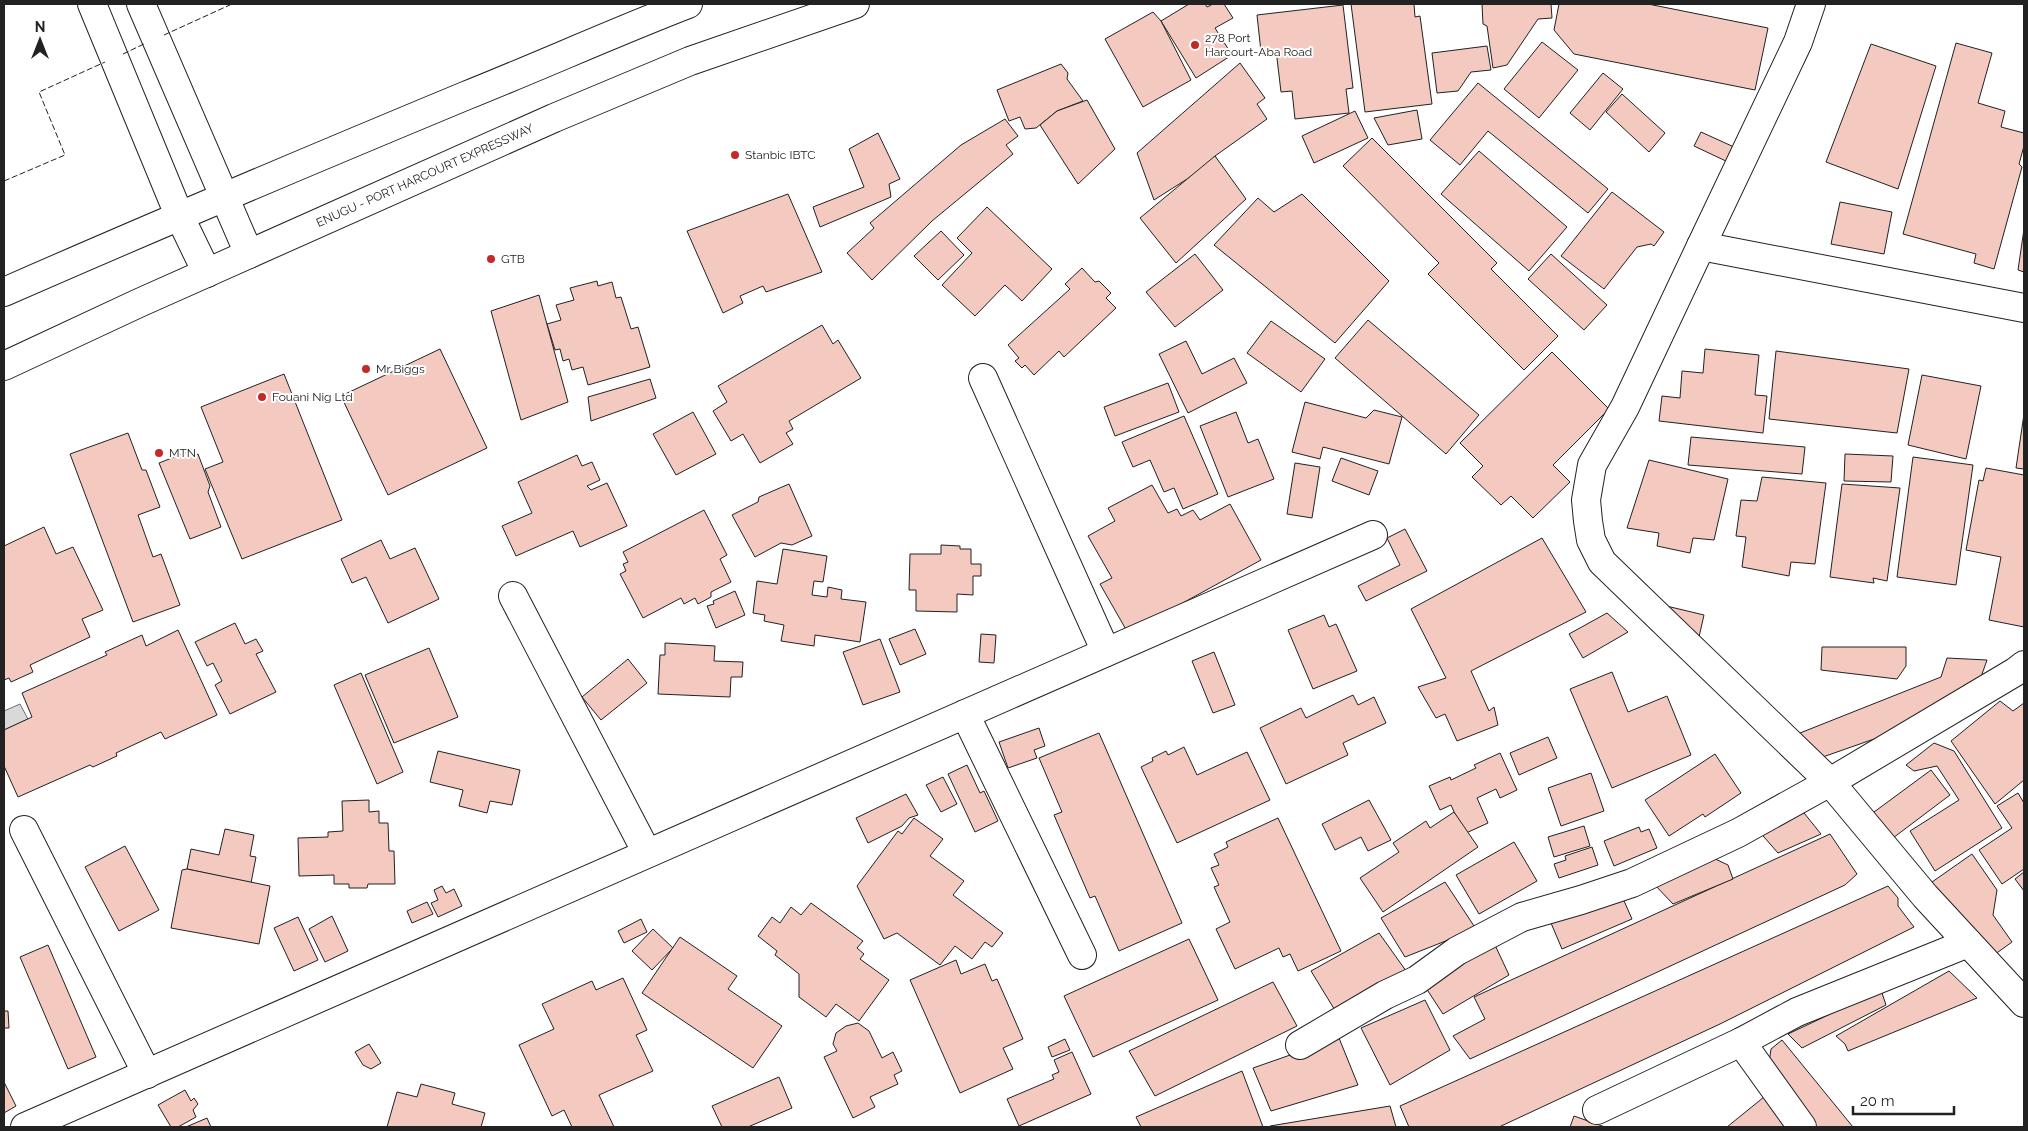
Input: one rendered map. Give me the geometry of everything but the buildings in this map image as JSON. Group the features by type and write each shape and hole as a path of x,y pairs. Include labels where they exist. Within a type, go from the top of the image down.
{"main road":[{"path":"92,4 178,215 206,273"},
{"path":"141,4 249,254"},
{"path":"4,292 178,215 628,27 688,4"},
{"name":"ENUGU - PORT HARCOURT EXPRESSWAY","path":"4,366 206,273 554,118 672,69 854,4"},
{"path":"1811,4 1798,42 1625,407 1592,465 1586,500 1592,540 1602,562 1830,782 1924,896 2024,1003"},
{"path":"1701,246 2024,308"},
{"path":"983,378 1106,652"},
{"path":"25,1127 1373,535"},
{"path":"513,596 647,853"},
{"path":"1300,1045 1385,995 1416,980 1458,951 1492,931 1522,917 1581,900 1632,882 1738,833 1830,782 2024,665"},
{"path":"965,714 1082,955"},
{"path":"24,830 147,1074"},
{"path":"1597,1110 1741,1042 1797,1012 1968,944"},
{"path":"1741,1042 1802,1127"}],"shaded area":[{"path":"20,704 28,719 4,730 4,711"}],"fence":[{"path":"164,35 232,4"},
{"path":"123,54 146,43"},
{"path":"4,181 65,155 39,92 105,62"}],"place":[{"name":"278 Port Harcourt-Aba Road","path":"1195,45"},
{"name":"Stanbic IBTC","path":"735,155"},
{"name":"GTB","path":"491,259"},
{"name":"Mr Biggs","path":"366,369"},
{"name":"Fouani Nig Ltd","path":"262,397"},
{"name":"MTN","path":"159,453"}]}
